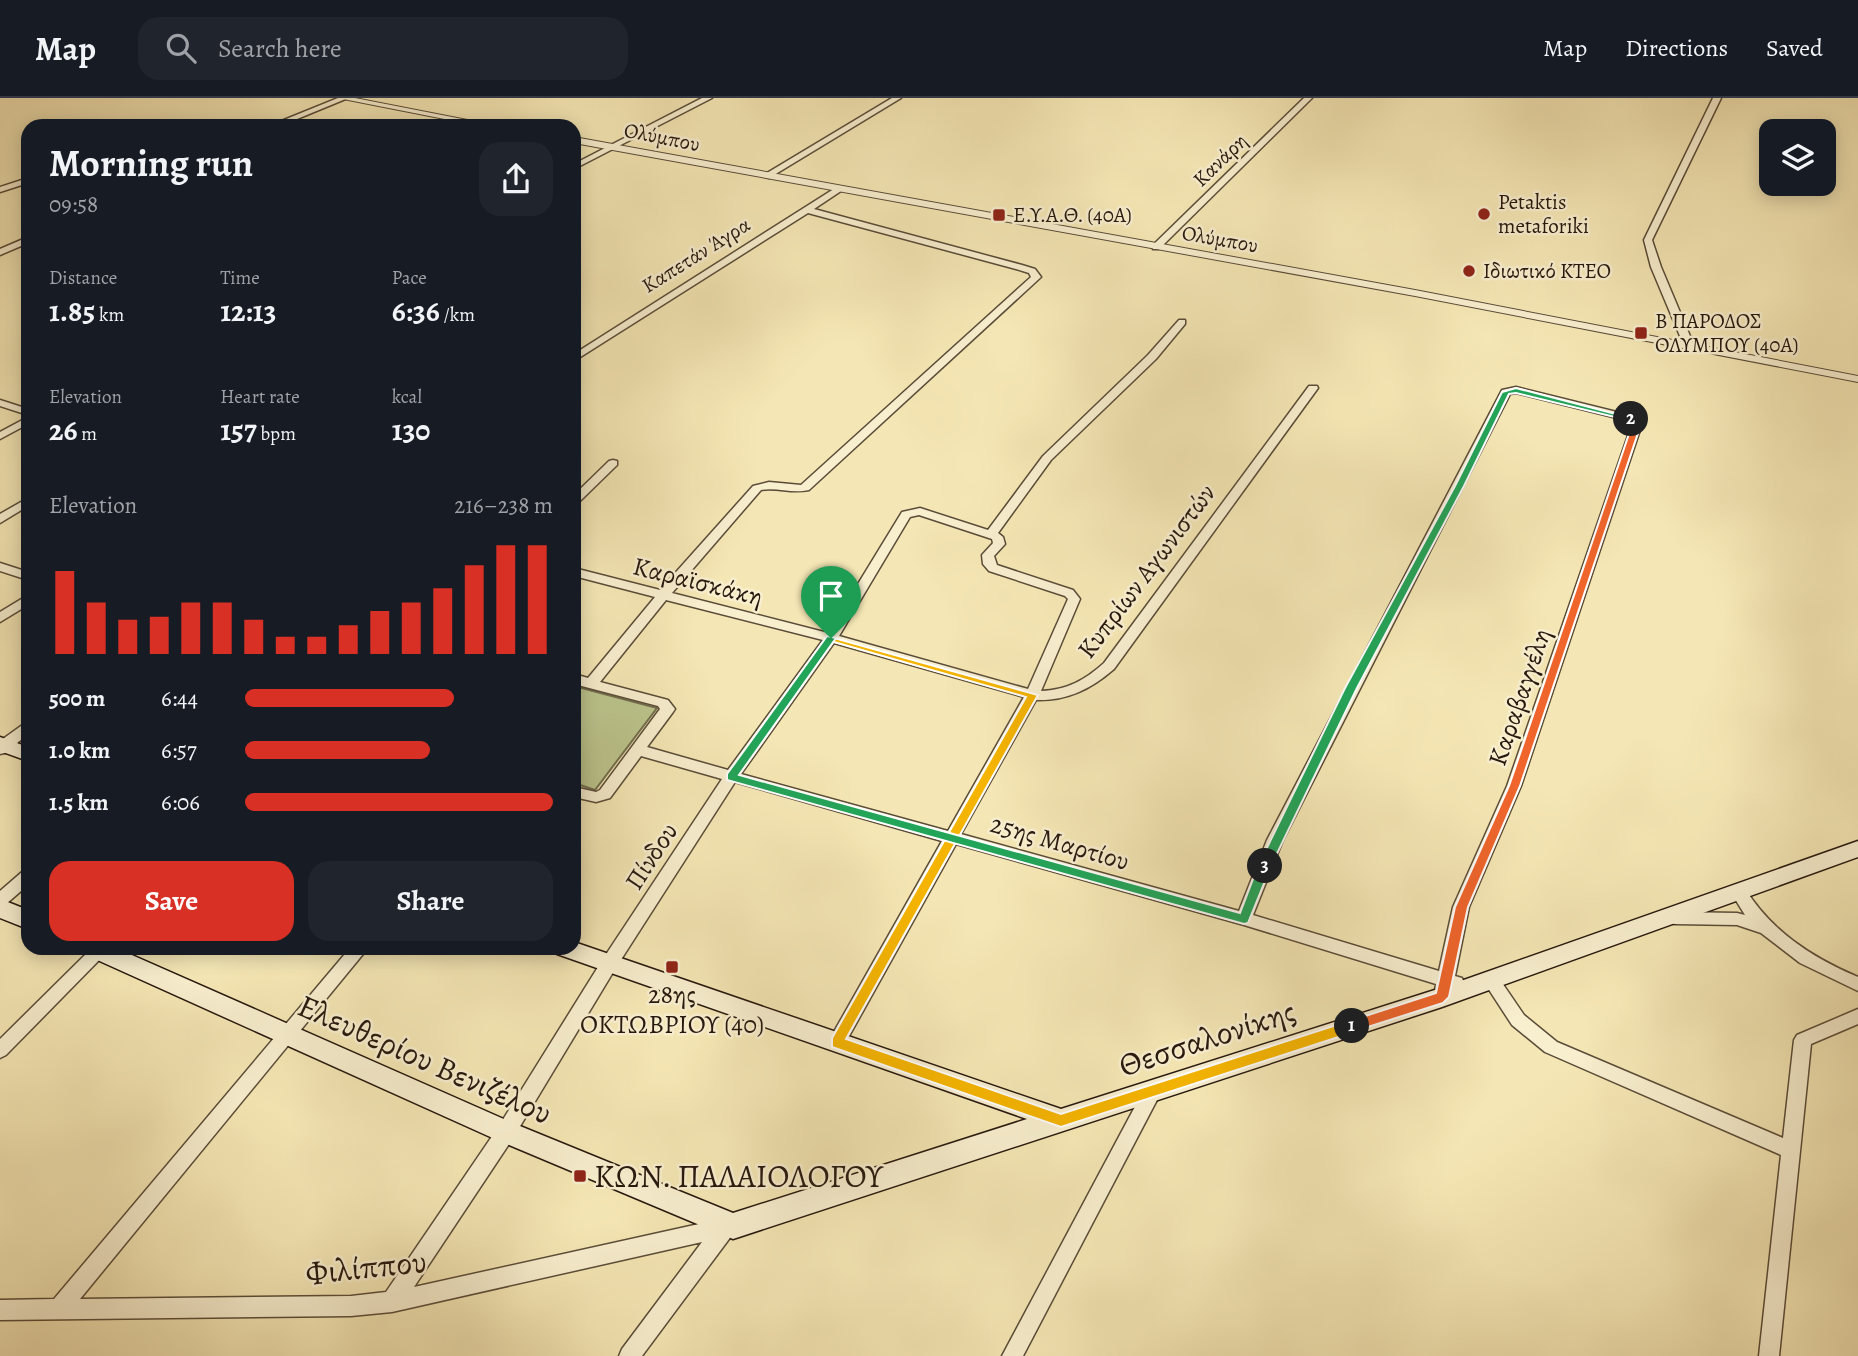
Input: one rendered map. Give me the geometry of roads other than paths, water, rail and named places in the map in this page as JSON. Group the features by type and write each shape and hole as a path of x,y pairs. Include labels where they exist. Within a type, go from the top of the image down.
{"main road":[{"path":"2,746 21,752"},
{"name":"Θεσσαλονίκης","path":"729,1227 1152,1092 1452,988 1490,979 1858,849"},
{"path":"0,908 21,917"},
{"path":"581,954 1061,1120"},
{"name":"Ελευθερίου Βενιζέλου","path":"110,955 506,1132 729,1227"}],"street":[{"path":"290,119 343,98 456,119"},
{"path":"581,163 708,98"},
{"path":"766,176 897,98"},
{"name":"Κανάρη","path":"1156,247 1308,98"},
{"path":"1690,348 1656,267 1648,240 1717,98"},
{"name":"Ολύμπου","path":"581,141 1505,309 1690,348 1858,379"},
{"path":"0,190 21,182"},
{"name":"Καπετάν Άγρα","path":"581,354 840,189"},
{"path":"592,684 663,595 762,485 797,490 805,488 1036,277 1032,271 1019,267 808,210"},
{"path":"0,251 21,243"},
{"path":"837,1042 1032,695 1074,599 1069,593 989,564 988,555 1000,541 990,535 1047,458 1152,357 1182,322"},
{"name":"Κυπρίων Αγωνιστών","path":"1032,695 1071,693 1097,678 1109,666 1313,388"},
{"name":"Καραβαγγέλη","path":"1244,919 1275,840 1507,391 1513,390 1627,418 1637,424 1514,786 1461,907 1452,988"},
{"path":"0,403 21,410"},
{"path":"0,436 21,424"},
{"path":"581,493 612,463"},
{"path":"0,519 21,506"},
{"name":"Πίνδου","path":"392,1302 506,1132 731,777 831,638 909,512 920,511 990,535"},
{"path":"0,567 21,574"},
{"name":"Καραϊσκάκη","path":"581,574 831,638 1032,695"},
{"path":"0,618 21,603"},
{"path":"581,681 668,706 667,712 605,794 596,797 581,794"},
{"path":"2,746 21,731"},
{"name":"25ης Μαρτίου","path":"638,750 1244,919 1452,988"},
{"path":"0,900 21,882"},
{"path":"1738,891 1753,915 1808,962 1858,984"},
{"path":"1665,918 1729,918 1769,931"},
{"path":"0,1051 94,955"},
{"path":"58,1310 354,955"},
{"path":"1490,979 1518,1020 1551,1047 1790,1150"},
{"path":"1769,1356 1803,1040 1858,1016"},
{"path":"1012,1356 1152,1092"},
{"path":"629,1356 729,1227"},
{"name":"Φιλίππου","path":"0,1310 351,1306 392,1302 729,1227"}],"place":[{"name":"Petaktis metaforiki","path":"1484,214"},
{"name":"Ε.Υ.Α.Θ. (40Α)","path":"999,215"},
{"name":"Ιδιωτικό ΚΤΕΟ","path":"1469,271"},
{"name":"Β ΠΑΡΟΔΟΣ ΟΛΥΜΠΟΥ (40Α)","path":"1641,333"},
{"name":"28ης ΟΚΤΩΒΡΙΟΥ (40)","path":"672,967"},
{"name":"ΚΩΝ. ΠΑΛΑΙΟΛΟΓΟΥ","path":"580,1176"}]}
